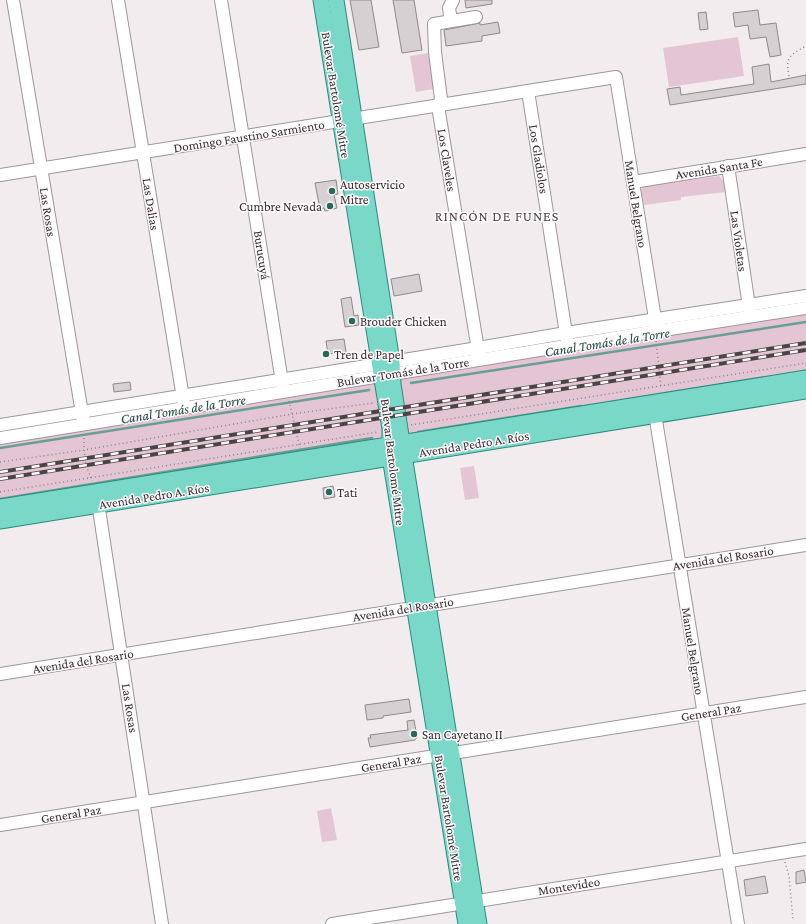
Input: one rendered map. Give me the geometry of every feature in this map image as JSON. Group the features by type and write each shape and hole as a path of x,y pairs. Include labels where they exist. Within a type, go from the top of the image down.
{"main road":[{"name":"Bulevar Bartolomé Mitre","path":"321,0 347,120 386,369 396,450 469,902 479,924"},
{"name":"Bulevar Bartolomé Mitre","path":"336,0 347,120"},
{"name":"Bulevar Bartolomé Mitre","path":"386,369 386,402 390,429 396,450"},
{"name":"Avenida Pedro A. Ríos","path":"0,507 396,450 657,406 806,378"},
{"name":"Avenida Pedro A. Ríos","path":"657,406 806,391"},
{"name":"Avenida Pedro A. Ríos","path":"0,521 96,493"},
{"name":"Bulevar Bartolomé Mitre","path":"466,924 469,902"}],"street":[{"name":"Las Rosas","path":"13,0 83,423"},
{"name":"Las Dalias","path":"118,0 183,402"},
{"name":"Burucuyá","path":"221,0 285,390"},
{"path":"453,0 449,8 451,21 476,17"},
{"name":"Los Claveles","path":"451,21 434,24 435,52 441,99 438,106 478,354"},
{"name":"Domingo Faustino Sarmiento","path":"0,175 616,77"},
{"name":"Manuel Belgrano","path":"616,77 656,331"},
{"name":"Los Gladiolos","path":"528,91 568,346"},
{"name":"Avenida Santa Fe","path":"633,182 806,154"},
{"name":"Las Violetas","path":"728,166 750,311"},
{"name":"Bulevar Tomás de la Torre","path":"478,354 568,346 656,331 750,311 806,296"},
{"name":"Bulevar Tomás de la Torre","path":"750,311 806,308"},
{"name":"Bulevar Tomás de la Torre","path":"0,438 83,423 183,402 285,390 386,369 478,354 566,333 656,331"},
{"name":"Manuel Belgrano","path":"657,406 679,565 738,924"},
{"name":"Bulevar Tomás de la Torre","path":"0,426 83,423"},
{"name":"Las Rosas","path":"96,493 162,924"},
{"name":"Avenida del Rosario","path":"0,674 806,544"},
{"name":"General Paz","path":"0,825 806,697"},
{"name":"Montevideo","path":"332,924 806,849"}],"path":[{"path":"789,76 787,65 788,59 792,54 806,46"},
{"path":"656,331 657,406"},
{"path":"285,390 300,449"},
{"path":"0,462 84,450 292,414 386,402"},
{"path":"83,423 86,465 96,493"},
{"path":"783,853 789,876 793,920"}],"shaded area":[{"path":"738,37 744,76 669,87 663,48"},
{"path":"441,51 446,87 416,92 410,56"},
{"path":"719,176 724,181 726,192 681,197 681,200 644,205 641,190 644,186"},
{"path":"806,308 806,391 0,521 0,438"},
{"path":"474,466 479,498 465,500 460,468"},
{"path":"331,808 337,840 322,842 317,811"}],"building":[{"path":"350,0 371,0 379,47 359,50"},
{"path":"393,0 414,0 422,50 402,53"},
{"path":"465,0 492,0 492,4 466,8"},
{"path":"758,10 760,25 776,23 781,55 770,57 766,37 750,39 748,25 735,27 733,13"},
{"path":"706,12 708,29 700,30 698,13"},
{"path":"498,22 500,33 482,36 482,41 446,46 444,30 480,23 480,25"},
{"path":"769,64 771,82 806,75 806,84 670,105 667,89 680,87 681,95 754,84 752,67"},
{"path":"336,180 338,194 334,195 337,208 325,211 324,208 320,209 315,183"},
{"path":"419,274 422,291 394,296 391,279"},
{"path":"351,297 354,316 358,315 359,325 345,327 341,299"},
{"path":"344,339 346,352 328,354 326,341"},
{"path":"130,382 131,390 114,392 113,384"},
{"name":"Tati","path":"333,486 335,497 324,499 323,488"},
{"path":"409,699 411,712 367,720 365,705"},
{"path":"414,720 417,737 415,740 370,747 368,738 371,738 370,735 408,730 407,721"},
{"path":"804,870 806,882 796,884 796,872"},
{"path":"765,876 768,893 746,896 744,880"}],"waterway":[{"name":"Canal Tomás de la Torre","path":"411,383 806,322"},
{"name":"Canal Tomás de la Torre","path":"0,448 369,390"},
{"path":"418,432 581,406"},
{"path":"0,499 372,438"}],"railway":[{"path":"0,472 806,343"},
{"path":"0,479 806,350"}],"place":[{"name":"Autoservicio Mitre","path":"332,191"},
{"name":"Cumbre Nevada","path":"330,206"},
{"name":"Brouder Chicken","path":"352,321"},
{"name":"Tren de Papel","path":"326,354"},
{"name":"Tati","path":"329,492"},
{"name":"San Cayetano II","path":"414,734"}],"district":[{"name":"RINCÓN DE FUNES","path":"497,216"}]}
